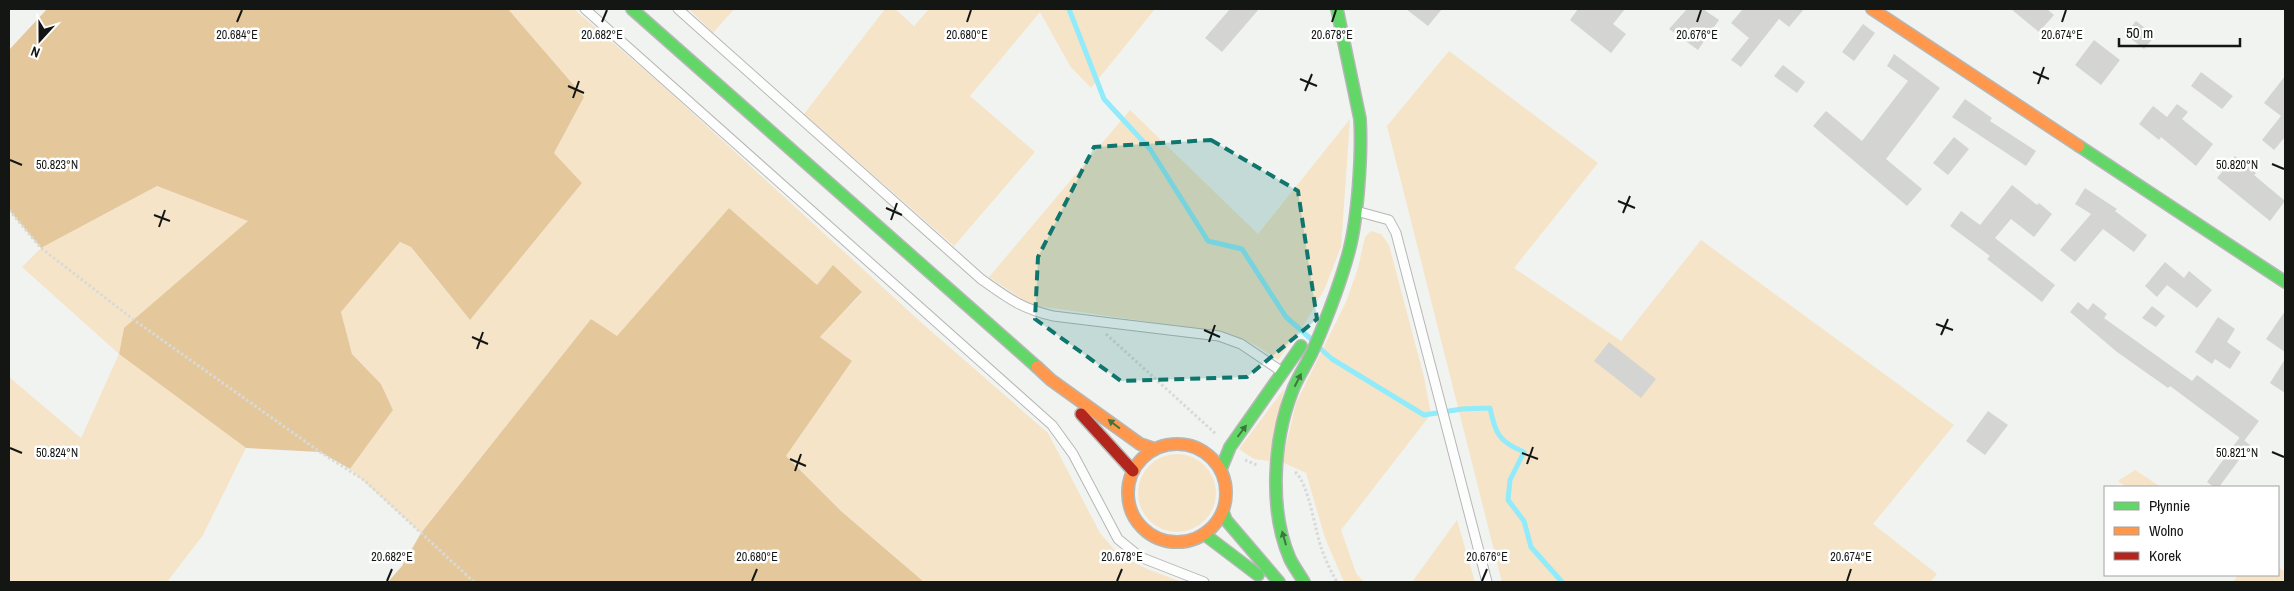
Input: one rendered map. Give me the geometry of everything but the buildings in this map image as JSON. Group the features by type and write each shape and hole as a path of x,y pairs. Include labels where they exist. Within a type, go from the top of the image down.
{"street":[{"path":"632,9 1051,380 1140,444 1155,449"},
{"path":"1221,469 1230,447 1247,425 1266,394 1302,346 1314,334 1333,293 1349,251 1355,211 1361,135 1360,119 1337,9"},
{"path":"1872,9 2285,282"},
{"path":"1304,582 1290,559 1278,515 1276,467 1279,436 1285,412 1292,391 1314,349 1314,334"},
{"path":"1051,380 1133,471"},
{"path":"1236,418 1266,394"},
{"path":"1201,450 1212,436"},
{"path":"1178,444 1201,450 1212,458 1221,469 1226,490 1223,512 1215,524 1204,534 1184,541 1173,542 1153,535 1138,521 1129,502 1129,486 1133,471 1142,458 1155,449 1178,444"},
{"path":"1223,512 1226,520 1279,582"},
{"path":"1204,534 1267,582"}],"lane":[{"path":"585,9 1052,426 1073,454 1118,539 1140,557 1204,582"},
{"path":"678,9 995,289 1028,310 1053,316 1219,336 1241,344 1277,366 1282,372"},
{"path":"1355,211 1389,220 1396,233 1487,582"}],"path":[{"path":"9,210 41,248 134,320 312,446 364,480 474,582"},
{"path":"1102,322 1106,336 1212,436"},
{"path":"1240,456 1254,464 1261,465"},
{"path":"1288,470 1294,471 1300,476 1322,550 1338,582"}],"highlighted area":[{"path":"1211,140 1298,191 1317,319 1247,377 1121,381 1035,319 1038,257 1094,147"}],"shaded area":[{"path":"47,9 508,9 584,97 554,153 582,183 470,320 411,247 400,242 341,312 352,354 381,384 393,410 350,469 320,452 246,448 119,354 124,328 248,221 157,186 41,248 9,210 9,50"},
{"path":"508,9 574,9 663,86 924,325 1048,433 1100,533 1118,554 1147,569 1182,582 924,582 841,511 786,456 852,361 820,337 862,293 817,286 729,208 617,337 591,319 421,533 350,469 393,410 381,384 352,354 341,312 400,242 411,247 470,320 582,183 554,153 584,97"},
{"path":"691,9 734,9 713,33"},
{"path":"885,9 895,9 914,26 929,9 1155,9 1091,88 1070,66 1040,12 970,96 1035,152 954,246 804,114"},
{"path":"1449,51 1598,163 1514,268 1621,341 1701,240 1954,425 1873,524 1937,574 1930,582 1502,582 1387,126"},
{"path":"1130,110 1258,234 1350,119 1341,247 1325,288 1305,323 1278,360 1257,346 1228,333 1031,305 989,277"},
{"path":"157,186 249,221 124,329 119,354 22,267 41,248"},
{"path":"729,208 817,285 833,265 862,292 820,337 852,361 786,456 841,511 924,582 388,582 402,566 421,533 591,319 617,336"},
{"path":"1371,231 1381,234 1389,245 1424,377 1431,414 1341,530 1356,573 1364,582 1344,582 1325,538 1306,473 1282,462 1296,403 1346,302 1358,268 1365,237"},
{"path":"119,354 246,448 203,535 167,582 9,582 9,377 81,438"},
{"path":"1284,389 1269,461 1254,459 1239,449"},
{"path":"1177,454 1192,457 1209,471 1213,478 1216,493 1213,508 1199,525 1192,529 1177,532 1162,529 1145,515 1141,508 1138,493 1141,478 1155,461 1162,457"},
{"path":"2135,470 2159,486 2125,486 2118,481"},
{"path":"1457,520 1475,582 1412,582"},
{"path":"2279,568 2285,572 2285,582 2233,582 2237,576 2279,576"}],"waterway":[{"path":"1069,9 1104,99 1150,149 1208,241 1242,249 1286,317 1311,339"},
{"path":"1322,350 1332,359 1424,415 1462,409 1490,408 1496,430 1500,436 1509,444 1524,452 1510,480 1508,500 1524,521 1531,547 1562,582"}],"traffic: fast":[{"path":"632,9 1037,367"},
{"path":"1304,582 1290,559 1283,540 1276,498 1277,454 1286,411 1294,386 1312,354 1333,300 1349,251 1355,221 1360,167 1360,119 1337,9"},
{"path":"2079,146 2285,282"},
{"path":"1221,469 1230,447 1301,346"},
{"path":"1223,512 1226,520 1279,582"},
{"path":"1204,534 1258,575"}],"traffic: slow":[{"path":"1872,9 2079,146"},
{"path":"1037,367 1051,380 1140,444 1155,449"},
{"path":"1177,444 1196,448 1212,458 1222,474 1226,493 1222,512 1212,528 1196,538 1177,542 1158,538 1142,528 1132,512 1128,493 1132,474 1142,458 1158,448 1177,444"}],"traffic: jam":[{"path":"1081,414 1133,471"}]}
